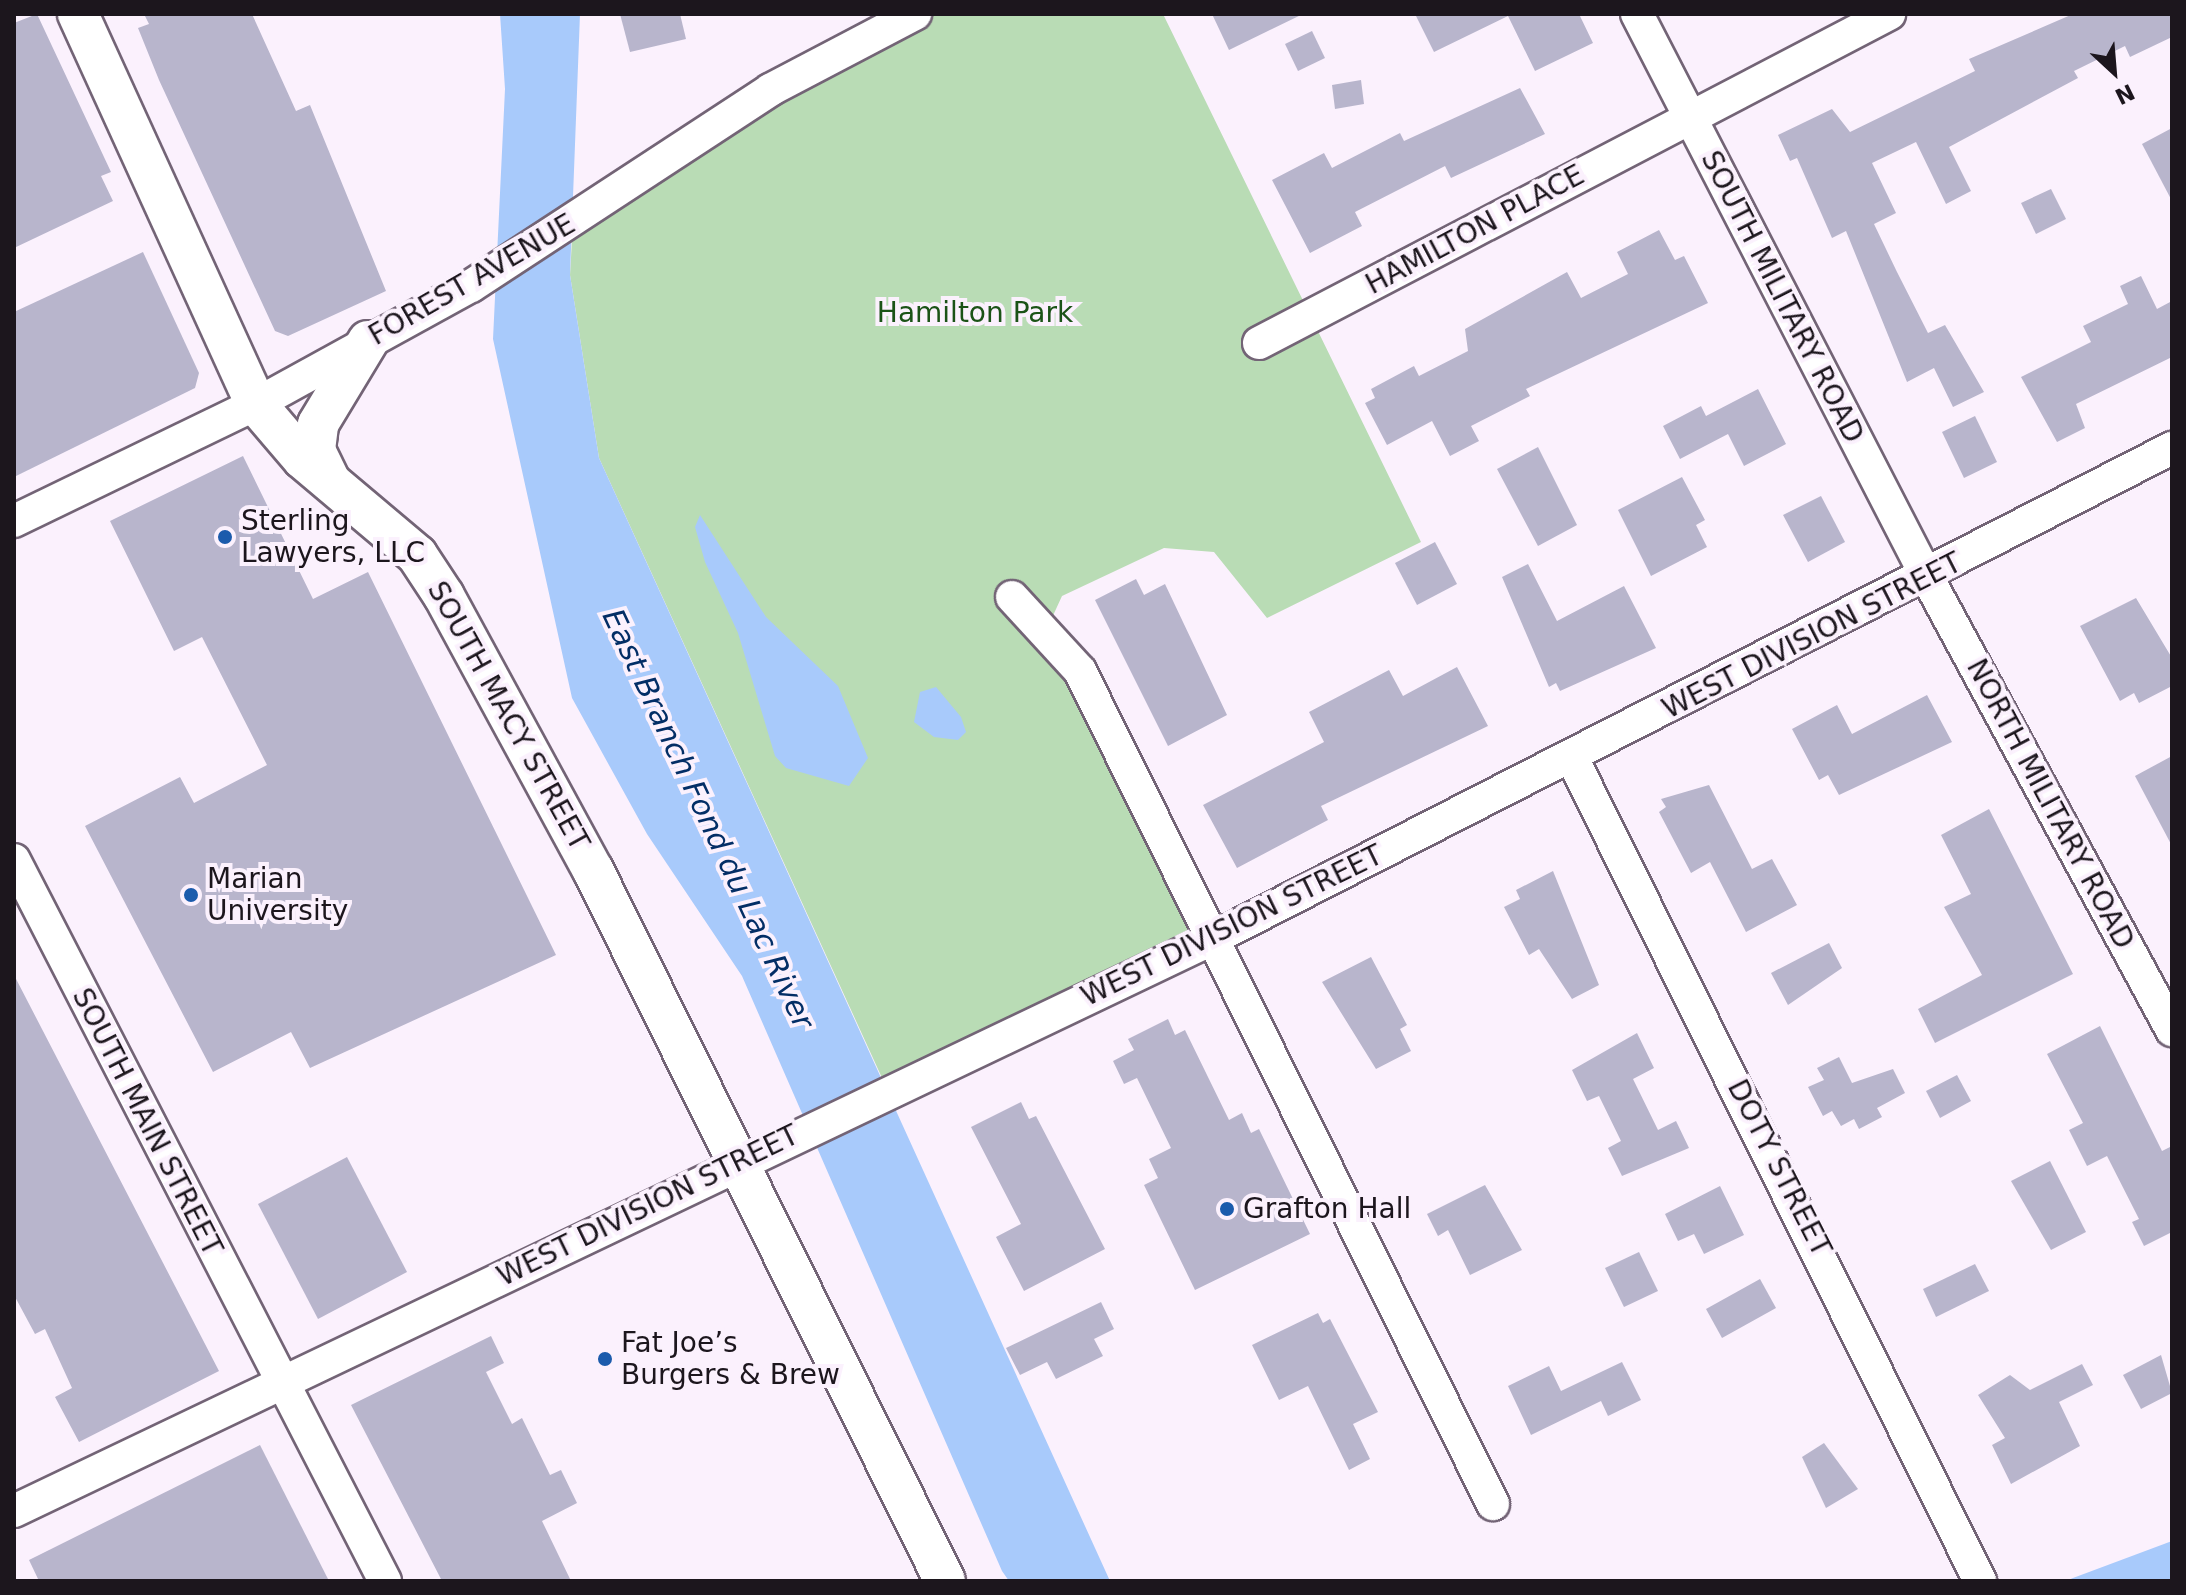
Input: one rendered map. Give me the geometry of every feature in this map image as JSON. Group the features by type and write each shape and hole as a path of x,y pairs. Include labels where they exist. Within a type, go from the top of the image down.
{"main road":[{"name":"SOUTH MACY STREET","path":"78,14 256,404 332,484 409,547 444,596 593,870 732,1163 945,1581"},
{"path":"332,484 315,450 318,424 368,341"}],"street":[{"name":"FOREST AVENUE","path":"14,521 256,404 487,276 770,90 915,14"},
{"name":"SOUTH MILITARY ROAD","path":"1637,14 1928,579"},
{"name":"HAMILTON PLACE","path":"1259,343 1889,14"},
{"name":"WEST DIVISION STREET","path":"14,1511 732,1163 1210,940 1928,579 2172,448"},
{"name":"NORTH MILITARY ROAD","path":"1928,579 2172,1030"},
{"path":"1012,597 1080,671 1210,940 1493,1504"},
{"name":"DOTY STREET","path":"1572,758 1980,1581"},
{"name":"SOUTH MAIN STREET","path":"14,860 26,917 282,1383 385,1581"}],"green space":[{"name":"Hamilton Park","path":"915,14 1163,14 1421,542 1267,618 1214,552 1164,548 1062,596 1045,633 1210,940 888,1091 599,458 570,275 573,222"}],"water":[{"name":"East Branch Fond du Lac River","path":"500,14 580,14 570,275 599,458 1110,1581 1009,1581 1002,1571 742,976 647,834 572,698 493,339 505,89"},
{"path":"700,515 766,617 838,686 868,758 849,786 786,768 775,756 738,633 705,562 695,527"},
{"path":"936,687 961,717 966,732 958,740 934,737 914,722 920,692"},
{"path":"2172,1541 2172,1581 2066,1581 2073,1578"}],"building":[{"path":"37,14 111,172 101,176 113,201 14,248 14,23"},
{"path":"144,14 252,14 296,111 310,105 386,291 288,336 275,331 159,80 138,28 149,24"},
{"path":"620,14 680,14 686,39 630,52"},
{"path":"1212,14 1303,14 1229,50"},
{"path":"1415,14 1579,14 1593,43 1535,71 1508,16 1434,52"},
{"path":"2073,14 2172,14 2172,37 2130,57 2125,46 2074,71 2078,78 1949,147 1971,191 1946,204 1916,142 1872,163 1896,213 1874,224 1897,272 1928,333 1945,325 1984,392 1953,407 1934,368 1907,382 1846,231 1832,238 1797,158 1790,161 1778,135 1832,109 1850,132 1975,71 1969,59"},
{"path":"1312,31 1325,58 1298,71 1285,44"},
{"path":"1361,80 1364,104 1335,109 1332,85"},
{"path":"1520,88 1545,134 1451,178 1445,166 1355,212 1362,226 1310,253 1272,180 1324,153 1332,168 1400,133 1404,141"},
{"path":"2172,128 2172,201 2142,144"},
{"path":"2051,189 2066,219 2036,234 2021,203"},
{"path":"1659,230 1675,260 1684,256 1708,303 1526,389 1530,396 1471,426 1479,441 1450,456 1432,421 1387,445 1365,403 1375,398 1371,389 1414,366 1419,376 1468,351 1465,329 1567,272 1581,298 1628,274 1617,252"},
{"path":"143,252 199,373 195,388 14,477 14,312"},
{"path":"2141,276 2157,309 2172,301 2172,357 2076,404 2085,428 2057,442 2021,377 2091,342 2083,326 2128,304 2120,286"},
{"path":"1758,389 1786,444 1744,466 1728,434 1680,459 1663,426 1701,406 1706,416"},
{"path":"1975,416 1997,462 1964,478 1942,432"},
{"path":"1538,447 1577,525 1538,546 1497,469"},
{"path":"243,456 313,599 368,572 556,955 310,1068 291,1032 213,1072 85,826 180,777 194,803 267,765 202,637 174,651 110,521"},
{"path":"1682,477 1705,520 1696,525 1707,547 1651,576 1618,510"},
{"path":"1821,496 1845,542 1808,562 1783,515"},
{"path":"1435,542 1457,584 1417,605 1395,563"},
{"path":"1528,564 1557,621 1624,586 1656,648 1560,691 1556,683 1549,687 1502,577"},
{"path":"1136,579 1144,595 1165,584 1227,715 1168,746 1095,600"},
{"path":"2136,598 2172,658 2172,686 2139,703 2134,693 2120,701 2080,626"},
{"path":"1457,667 1488,726 1321,806 1328,820 1237,868 1203,805 1324,742 1309,712 1389,670 1403,696"},
{"path":"1927,695 1952,742 1839,795 1828,775 1819,780 1792,729 1837,705 1852,734"},
{"path":"2172,756 2172,846 2135,776"},
{"path":"1709,785 1752,869 1772,859 1797,905 1746,932 1710,862 1691,873 1659,812 1666,807 1661,799"},
{"path":"1989,809 2073,974 1935,1043 1918,1009 1982,975 1944,907 1971,894 1941,835"},
{"path":"1553,871 1599,985 1572,999 1539,949 1529,955 1504,907 1520,899 1516,890"},
{"path":"1829,943 1842,968 1788,1005 1771,973"},
{"path":"1371,957 1407,1025 1400,1029 1411,1051 1376,1069 1322,982"},
{"path":"14,975 219,1371 79,1442 55,1397 72,1388 45,1329 35,1334 14,1295"},
{"name":"Grafton Hall","path":"1168,1019 1175,1035 1185,1030 1229,1120 1242,1113 1251,1133 1259,1129 1310,1234 1195,1290 1144,1185 1158,1178 1149,1159 1171,1148 1137,1078 1124,1084 1113,1061 1134,1050 1128,1039"},
{"path":"2100,1026 2162,1151 2172,1146 2172,1232 2144,1246 2132,1222 2139,1219 2107,1156 2087,1166 2069,1130 2083,1123 2047,1054"},
{"path":"1637,1033 1654,1068 1633,1079 1658,1130 1676,1121 1689,1148 1622,1176 1608,1148 1621,1141 1599,1096 1587,1101 1572,1070"},
{"path":"1839,1057 1852,1083 1893,1069 1905,1093 1877,1108 1882,1117 1859,1129 1854,1119 1841,1126 1832,1111 1823,1116 1808,1087 1824,1080 1817,1068"},
{"path":"1957,1075 1971,1101 1940,1118 1926,1091"},
{"path":"1021,1102 1029,1119 1036,1116 1105,1249 1024,1291 996,1237 1021,1224 971,1127"},
{"path":"347,1157 407,1272 318,1319 258,1204"},
{"path":"2050,1161 2086,1232 2051,1250 2011,1181"},
{"path":"1485,1185 1522,1250 1470,1275 1448,1230 1438,1236 1427,1214"},
{"path":"1720,1186 1744,1235 1704,1254 1694,1234 1678,1241 1665,1214"},
{"path":"1639,1252 1658,1291 1624,1307 1605,1268"},
{"path":"1975,1264 1989,1291 1936,1317 1923,1289"},
{"path":"1760,1279 1776,1308 1722,1338 1706,1309"},
{"path":"1101,1302 1114,1329 1094,1339 1103,1356 1056,1379 1047,1362 1020,1375 1006,1348"},
{"path":"1318,1313 1323,1323 1330,1319 1378,1412 1353,1424 1370,1459 1349,1470 1308,1386 1279,1400 1252,1345"},
{"path":"491,1336 504,1363 486,1372 512,1424 522,1418 550,1475 561,1470 577,1503 542,1521 571,1581 442,1581 351,1405"},
{"path":"2161,1355 2172,1393 2141,1409 2123,1375"},
{"path":"1622,1362 1641,1400 1608,1416 1601,1401 1531,1435 1508,1386 1549,1366 1561,1391"},
{"path":"2082,1364 2093,1385 2059,1402 2080,1446 2011,1484 1992,1445 2005,1438 1978,1395 2010,1375 2030,1390"},
{"path":"1824,1443 1858,1489 1826,1508 1802,1457"},
{"path":"260,1445 329,1581 39,1581 29,1560"}],"place":[{"name":"Sterling Lawyers, LLC","path":"225,537"},
{"name":"Marian University","path":"191,895"},
{"name":"Grafton Hall","path":"1227,1209"},
{"name":"Fat Joe’s Burgers & Brew","path":"605,1359"}]}
